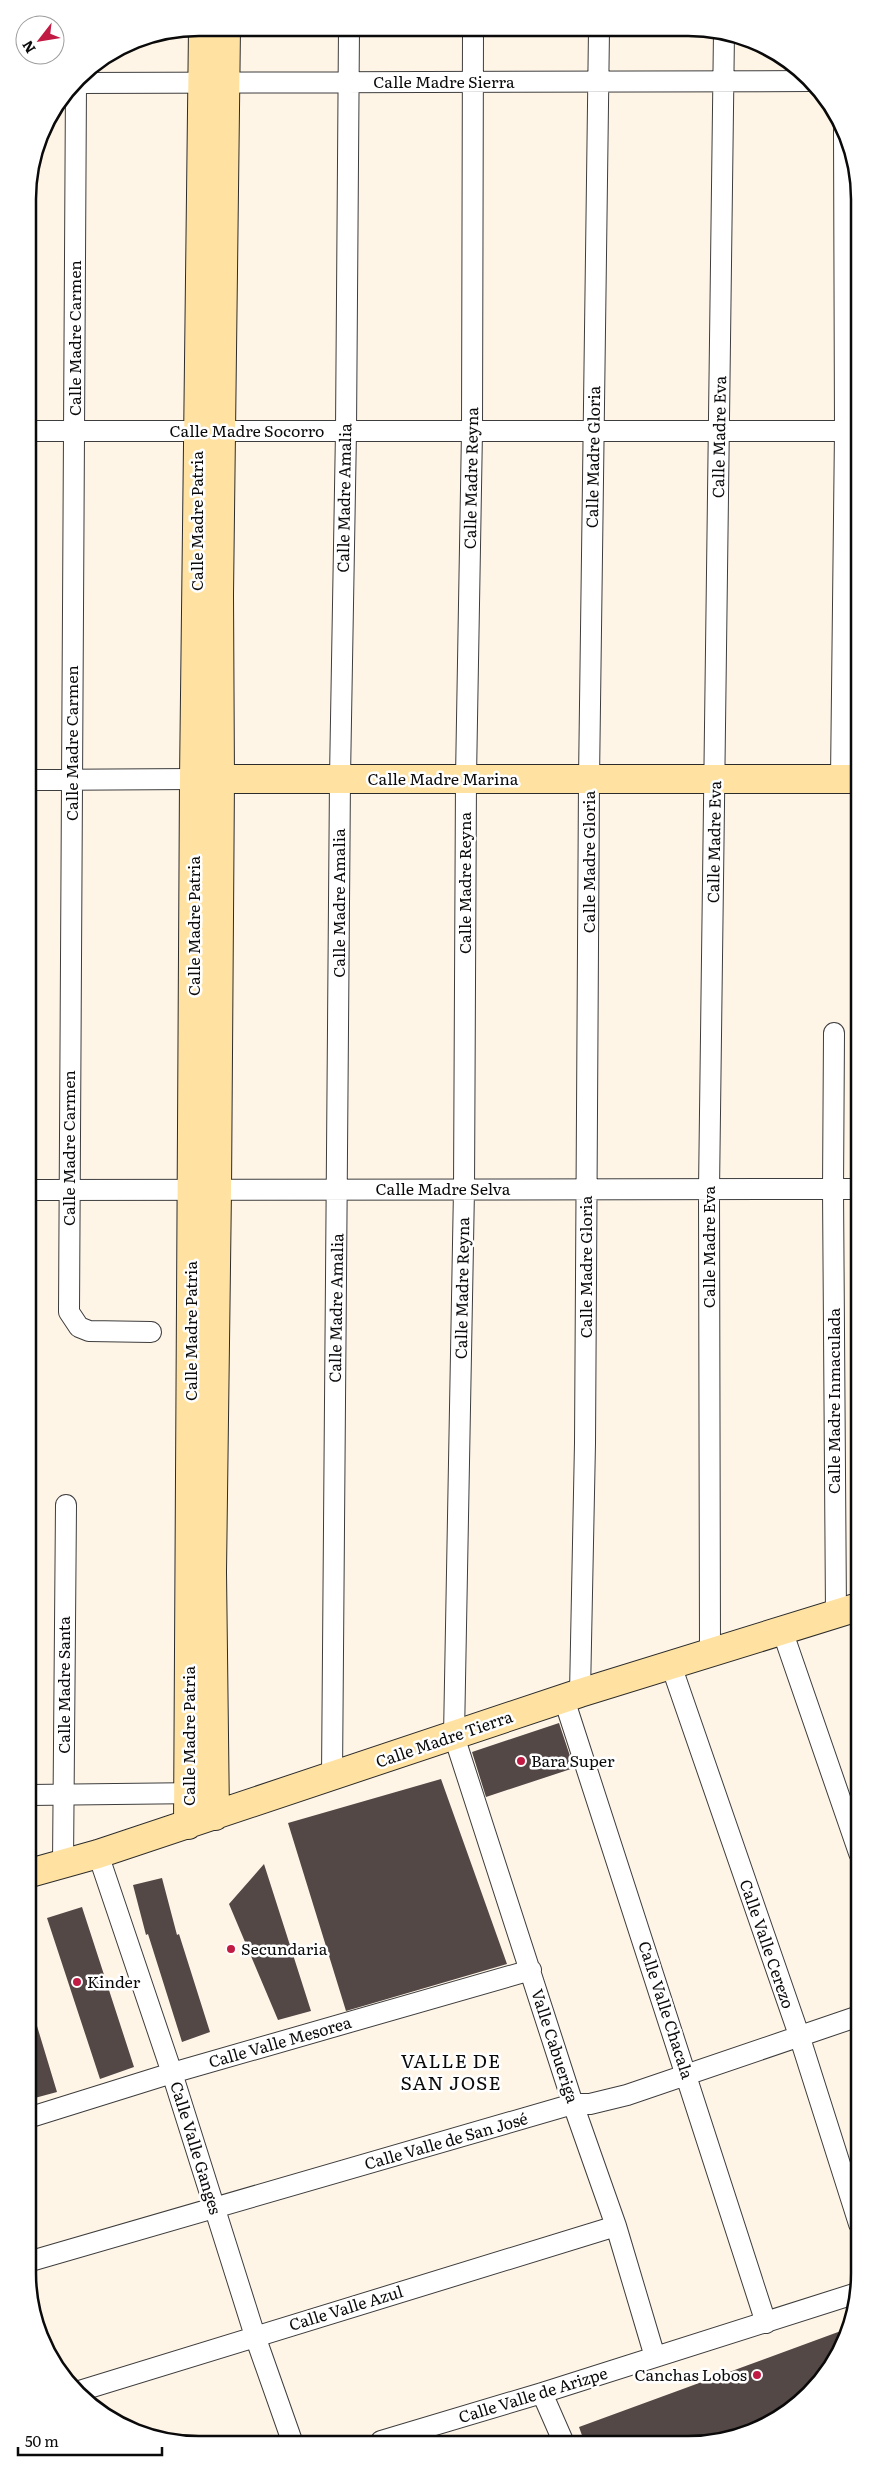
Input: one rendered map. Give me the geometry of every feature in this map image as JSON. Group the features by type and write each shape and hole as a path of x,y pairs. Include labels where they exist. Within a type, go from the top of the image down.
{"street":[{"name":"Calle Madre Reyna","path":"454,1736 464,1190 466,778 472,430 473,36"},
{"name":"Calle Madre Gloria","path":"572,1696 585,1443 589,780 599,36"},
{"name":"Calle Madre Patria","path":"205,37 214,82"},
{"name":"Calle Madre Patria","path":"206,1801 212,1572 204,1190 209,430 214,82 224,37"},
{"name":"Calle Madre Amalia","path":"332,1777 340,778 346,432 348,37"},
{"name":"Calle Madre Eva","path":"710,1653 709,1190 716,779 724,40"},
{"name":"Calle Madre Sierra","path":"85,83 801,82"},
{"name":"Calle Madre Carmen","path":"76,93 68,1300 72,1320 78,1327 89,1331 151,1332"},
{"path":"845,156 851,426"},
{"name":"Calle Madre Socorro","path":"37,431 851,431"},
{"path":"849,779 851,452"},
{"name":"Calle Madre Marina","path":"37,780 340,778 589,780 849,779"},
{"name":"Calle Madre Inmaculada","path":"834,1033 833,1189 847,1610"},
{"name":"Calle Madre Selva","path":"37,1190 851,1189"},
{"name":"Calle Madre Santa","path":"63,1864 66,1505"},
{"name":"Calle Madre Tierra","path":"36,1871 188,1825 206,1801 332,1777 572,1696 847,1610"},
{"path":"782,1630 850,1831"},
{"name":"Calle Valle Cerezo","path":"671,1665 799,2035 850,2196"},
{"name":"Calle Valle Chacala","path":"572,1696 687,2074 766,2323"},
{"name":"Valle Cabueriga","path":"454,1736 573,2104 616,2226 655,2357"},
{"path":"36,1795 206,1801"},
{"name":"Calle Valle Ganges","path":"98,1854 172,2072 255,2336 290,2436"},
{"name":"Calle Valle Mesorea","path":"36,2115 172,2072 531,1970"},
{"name":"Calle Valle de San José","path":"36,2260 573,2104 590,2104 687,2074 850,2019"},
{"name":"Calle Valle Azul","path":"85,2389 616,2226"},
{"name":"Calle Valle de Arizpe","path":"404,2436 849,2296"},
{"path":"542,2393 561,2436"}],"building":[{"name":"Bara Super","path":"559,1723 574,1768 486,1797 472,1752"},
{"path":"441,1779 507,1964 346,2011 288,1823"},
{"path":"264,1864 311,2011 278,2020 229,1904"},
{"path":"162,1878 177,1935 179,1934 210,2032 182,2042 148,1934 146,1935 133,1885"},
{"path":"82,1907 134,2067 100,2079 47,1918"},
{"path":"36,2023 57,2092 36,2098"},
{"name":"Canchas Lobos","path":"839,2332 829,2354 810,2380 778,2408 750,2423 720,2433 688,2436 582,2436 579,2427"}],"place":[{"name":"Bara Super","path":"521,1761"},
{"name":"Secundaria","path":"231,1949"},
{"name":"Kinder","path":"77,1982"},
{"name":"Canchas Lobos","path":"757,2375"}],"district":[{"name":"VALLE DE SAN JOSE","path":"451,2072"}]}
